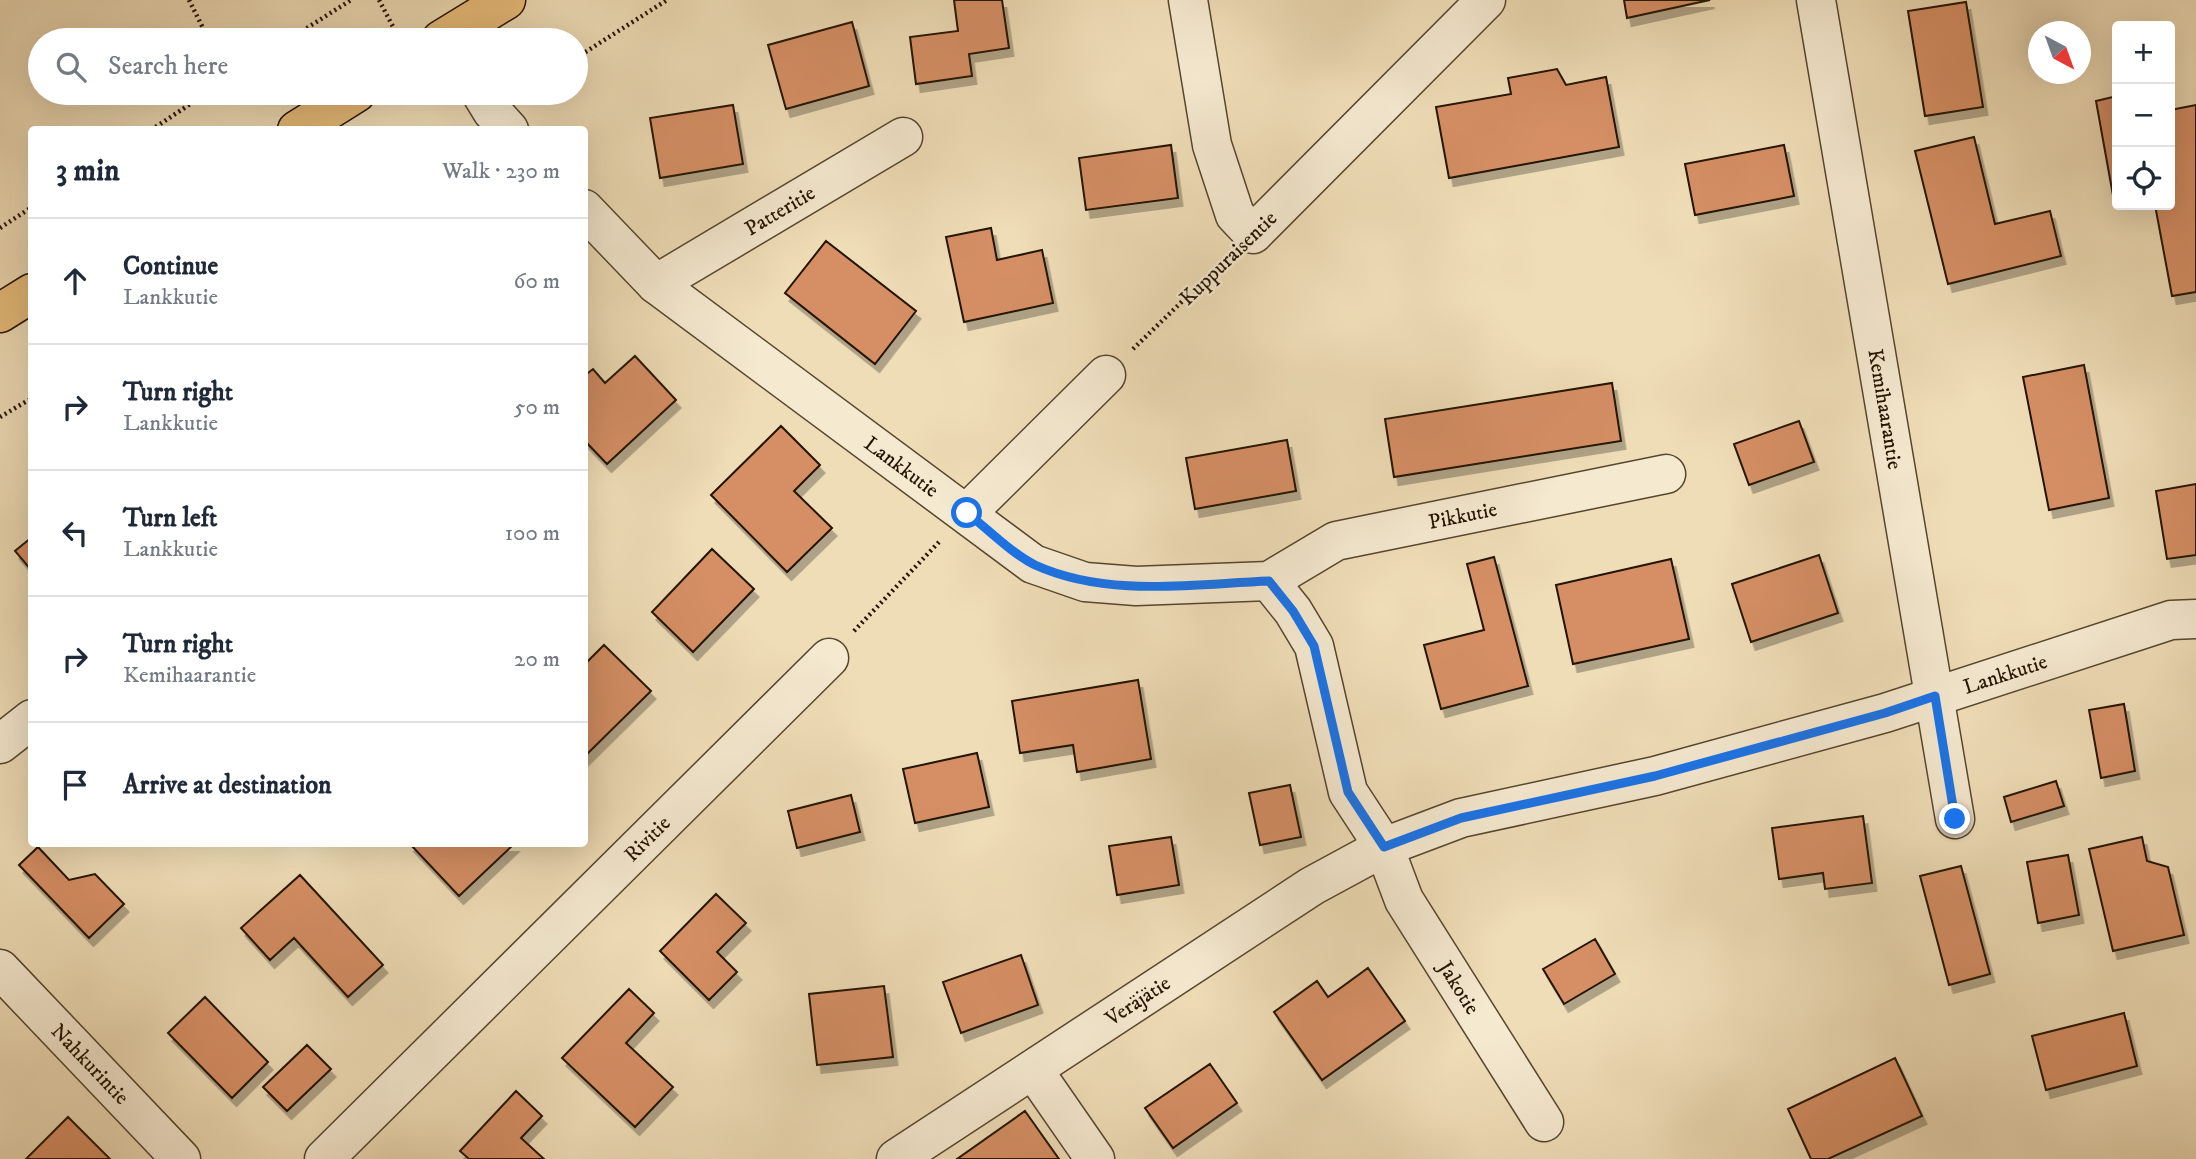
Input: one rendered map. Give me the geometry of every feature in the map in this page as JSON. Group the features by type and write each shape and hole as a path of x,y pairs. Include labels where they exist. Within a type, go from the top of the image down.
{"main road":[{"path":"463,28 506,0"},
{"path":"303,126 337,105"},
{"path":"0,313 28,296"}],"street":[{"path":"1188,0 1212,145 1235,215 1253,233"},
{"name":"Kuppuraisentie","path":"1253,233 1486,0"},
{"name":"Kemihaarantie","path":"1816,0 1955,819"},
{"path":"488,105 505,126"},
{"name":"Patteritie","path":"656,284 903,137"},
{"name":"Lankkutie","path":"588,213 656,284 1033,564 1085,582 1136,586 1269,581"},
{"path":"967,513 1106,375"},
{"name":"Pikkutie","path":"1269,581 1336,541 1666,474"},
{"path":"1269,581 1293,611 1314,646 1348,792 1384,847"},
{"name":"Lankkutie","path":"1384,847 1461,818 1655,776 1885,713 2171,620 2196,624"},
{"name":"Rivitie","path":"324,1159 829,658"},
{"path":"0,744 28,722"},
{"name":"Veräjätie","path":"896,1159 1034,1071 1312,886 1384,847"},
{"name":"Jakotie","path":"1384,847 1404,900 1544,1122"},
{"name":"Nahkurintie","path":"0,969 181,1159"},
{"path":"1034,1071 1095,1159"}],"path":[{"path":"189,0 203,28"},
{"path":"307,28 351,0"},
{"path":"379,0 394,28"},
{"path":"588,50 667,0"},
{"path":"157,126 189,105"},
{"path":"0,228 28,210"},
{"name":"Kuppuraisentie","path":"1106,375 1253,233"},
{"path":"0,417 28,400"},
{"path":"829,658 967,513"}],"building":[{"path":"954,0 1002,0 1009,48 969,54 972,76 916,84 910,37 958,31"},
{"path":"1624,0 1710,0 1627,18"},
{"path":"1966,2 1983,107 1925,116 1908,11"},
{"path":"852,22 869,86 786,109 768,45"},
{"path":"1557,69 1566,85 1606,77 1619,147 1449,178 1436,107 1511,94 1508,78"},
{"path":"2112,97 2112,190 2096,101"},
{"path":"733,105 743,164 660,178 650,118"},
{"path":"2196,105 2196,292 2172,296 2156,210 2175,210 2175,109"},
{"path":"1974,137 1995,224 2050,211 2061,256 1948,284 1915,151"},
{"path":"1171,145 1178,198 1086,210 1079,158"},
{"path":"1784,145 1794,196 1695,215 1685,164"},
{"path":"991,228 997,260 1042,250 1053,303 964,322 946,237"},
{"path":"826,241 916,311 875,364 785,293"},
{"path":"635,356 676,400 607,464 588,444 588,373 593,369 605,383"},
{"path":"2084,365 2109,498 2049,510 2023,377"},
{"path":"1612,383 1621,441 1394,477 1385,419"},
{"path":"1799,421 1814,462 1749,485 1734,444"},
{"path":"781,426 820,465 794,491 832,528 787,572 711,495"},
{"path":"1287,440 1296,491 1195,509 1186,458"},
{"path":"2196,484 2196,555 2167,559 2156,491"},
{"path":"28,540 28,566 15,551"},
{"path":"712,549 754,589 693,652 652,612"},
{"path":"1819,555 1838,613 1751,642 1732,584"},
{"path":"1494,557 1528,686 1441,709 1424,645 1484,630 1467,564"},
{"path":"1671,559 1689,639 1573,664 1556,585"},
{"path":"604,645 651,691 588,753 588,661"},
{"path":"1138,680 1151,759 1077,772 1073,745 1020,753 1012,701"},
{"path":"2124,704 2135,771 2101,778 2089,710"},
{"path":"977,753 989,807 915,823 903,769"},
{"path":"2056,781 2064,806 2011,822 2004,797"},
{"path":"1290,785 1301,837 1260,845 1249,793"},
{"path":"851,795 860,832 797,848 788,811"},
{"path":"1863,816 1872,883 1825,889 1823,873 1779,879 1772,828"},
{"path":"1171,837 1179,885 1117,895 1109,846"},
{"path":"2142,837 2147,861 2168,867 2184,935 2113,951 2089,849"},
{"path":"38,847 69,880 95,874 124,904 89,938 19,865"},
{"path":"413,847 511,847 459,896"},
{"path":"2068,855 2079,915 2038,923 2027,862"},
{"path":"1961,866 1990,974 1949,985 1920,876"},
{"path":"300,875 383,965 348,997 294,938 270,960 241,928"},
{"path":"716,894 746,923 717,952 737,972 709,1000 660,951"},
{"path":"1595,939 1615,974 1564,1004 1543,969"},
{"path":"1021,955 1038,1005 961,1033 943,982"},
{"path":"1368,968 1405,1021 1322,1080 1274,1012 1317,981 1328,997"},
{"path":"884,986 893,1057 817,1065 809,994"},
{"path":"629,989 654,1013 626,1043 673,1087 635,1127 562,1058"},
{"path":"205,997 268,1062 232,1098 168,1033"},
{"path":"2124,1013 2137,1066 2046,1090 2032,1036"},
{"path":"307,1045 331,1069 287,1111 263,1087"},
{"path":"1895,1058 1922,1116 1828,1159 1811,1159 1788,1109"},
{"path":"1210,1064 1237,1103 1173,1148 1145,1108"},
{"path":"516,1091 542,1116 521,1138 544,1159 469,1159 460,1151"},
{"path":"1025,1111 1059,1159 957,1159"},
{"path":"68,1117 110,1159 26,1159"}],"route":[{"path":"967,513 1033,564 1085,582 1136,586 1269,581 1293,611 1314,646 1348,792 1384,847 1461,818 1655,776 1885,713 1935,696 1955,819"}]}
